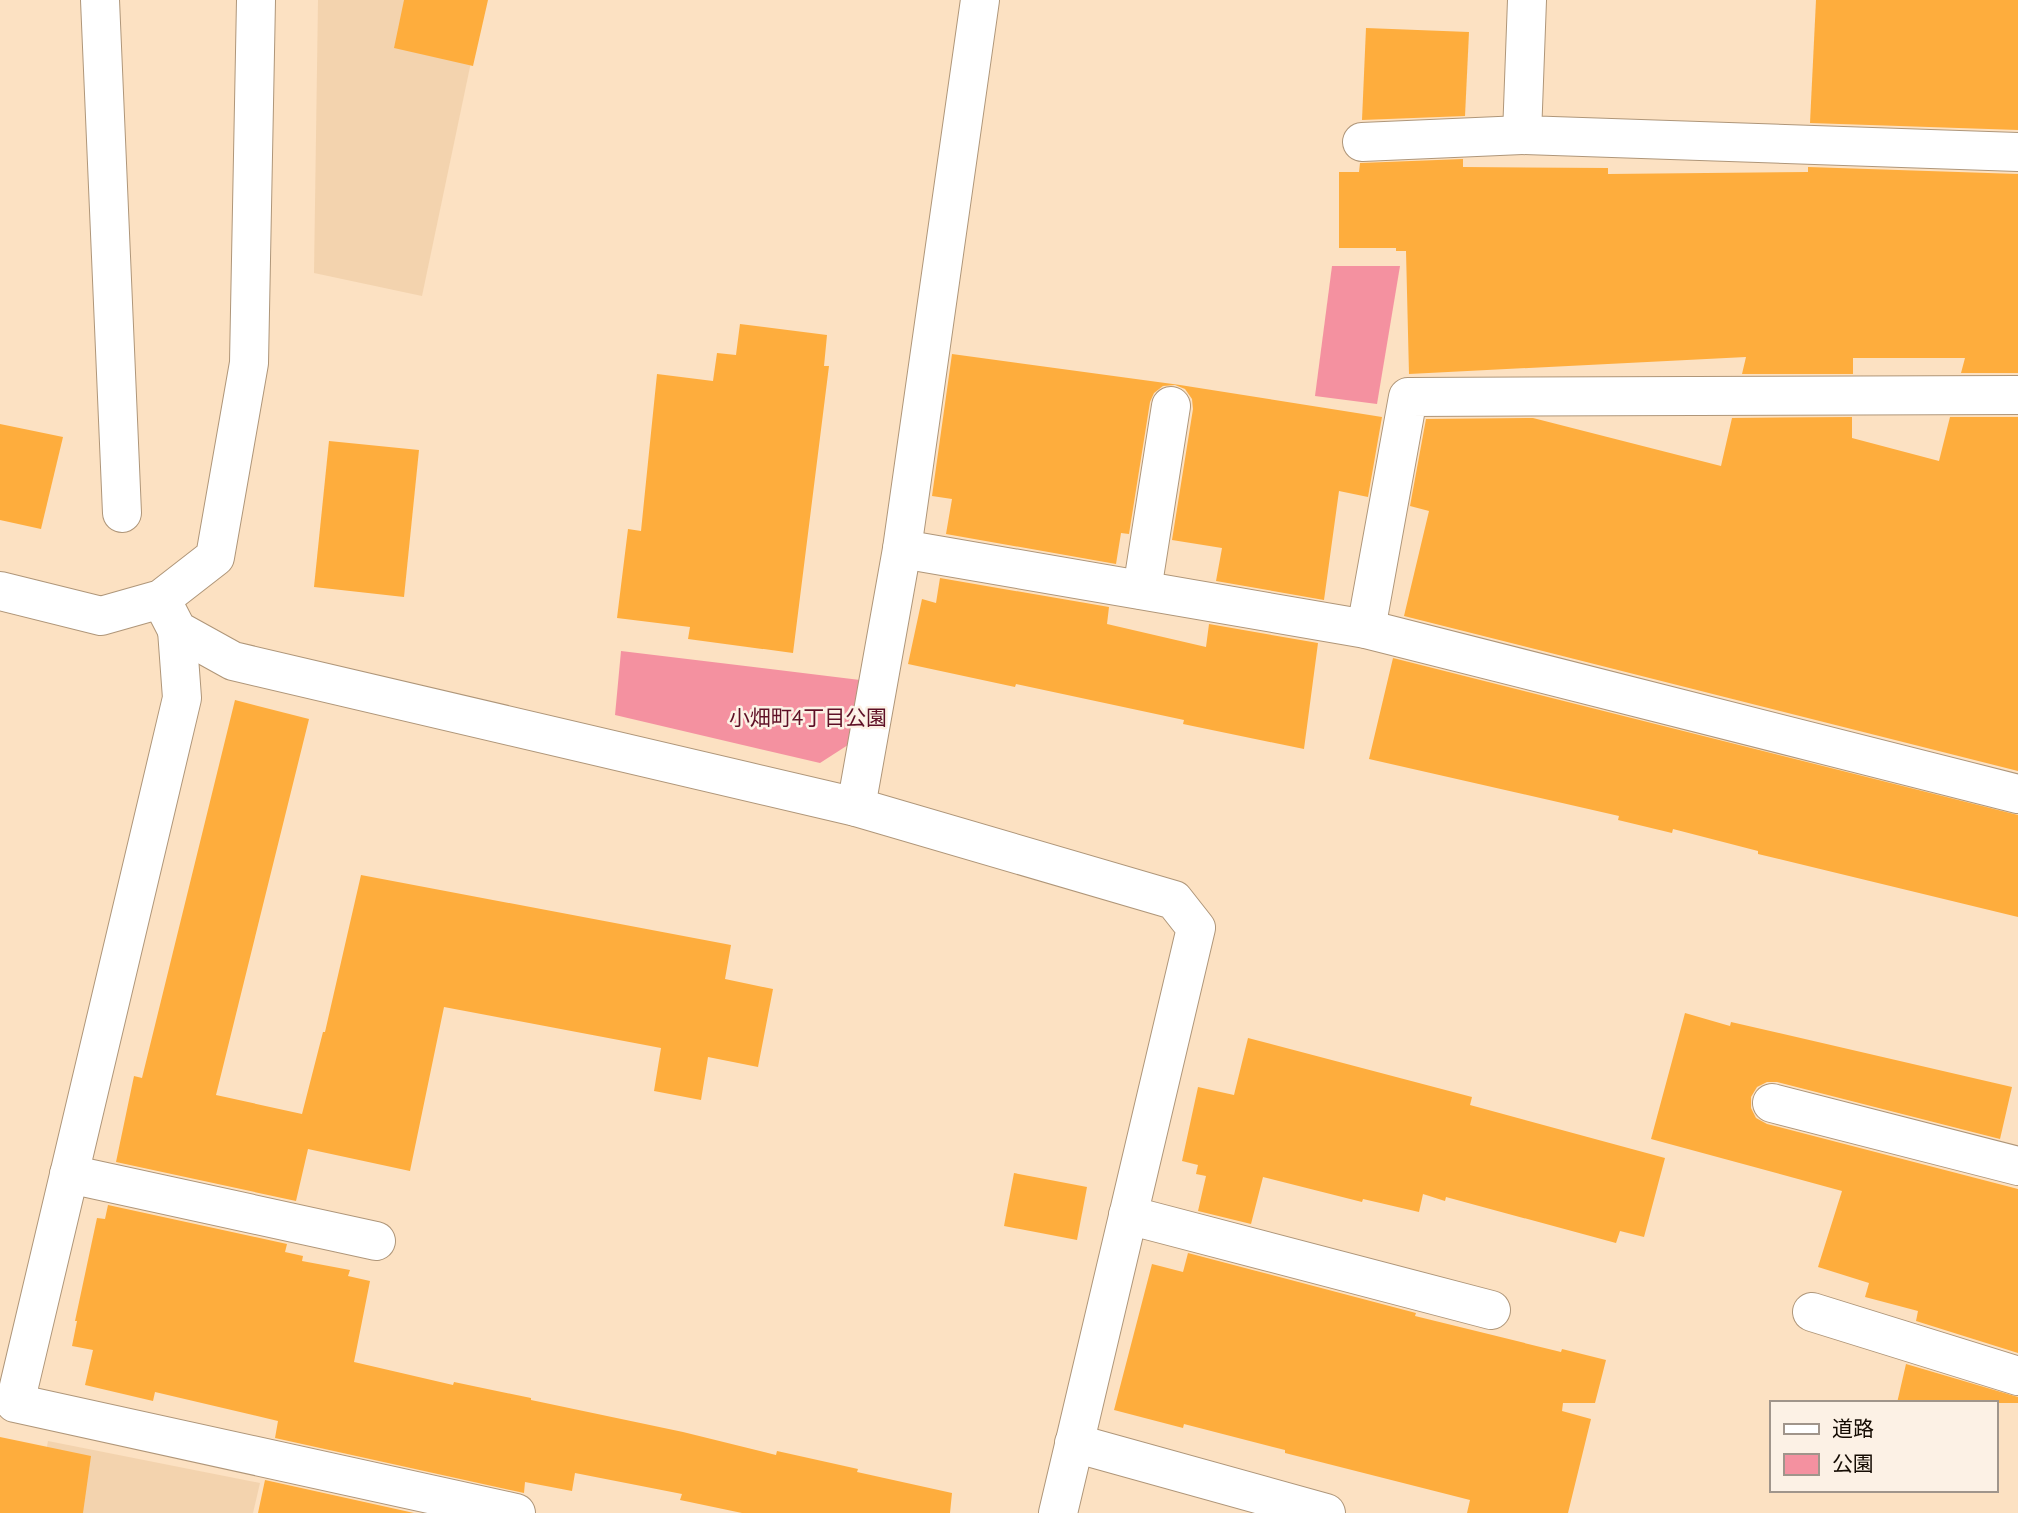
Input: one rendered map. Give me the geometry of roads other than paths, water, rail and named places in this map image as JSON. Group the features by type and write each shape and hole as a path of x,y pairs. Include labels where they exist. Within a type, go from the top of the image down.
{"street":[{"path":"100,0 122,513"},
{"path":"256,0 249,363 215,557 169,615 182,698 15,1403 516,1513"},
{"path":"856,807 902,549 980,0"},
{"path":"1522,135 1527,0"},
{"path":"1362,142 1522,135 2018,152"},
{"path":"1366,629 1408,397 2018,396"},
{"path":"1142,590 1171,406"},
{"path":"902,549 1366,629 2018,794"},
{"path":"0,591 101,616 169,615 233,661 856,807 1174,900 1196,928 1058,1513"},
{"path":"1772,1103 2018,1166"},
{"path":"69,1174 376,1241"},
{"path":"1128,1215 1492,1310"},
{"path":"1812,1312 2018,1376"},
{"path":"1074,1443 1326,1513"}],"park label":[{"name":"小畑町4丁目公園","path":"808,717"}]}
